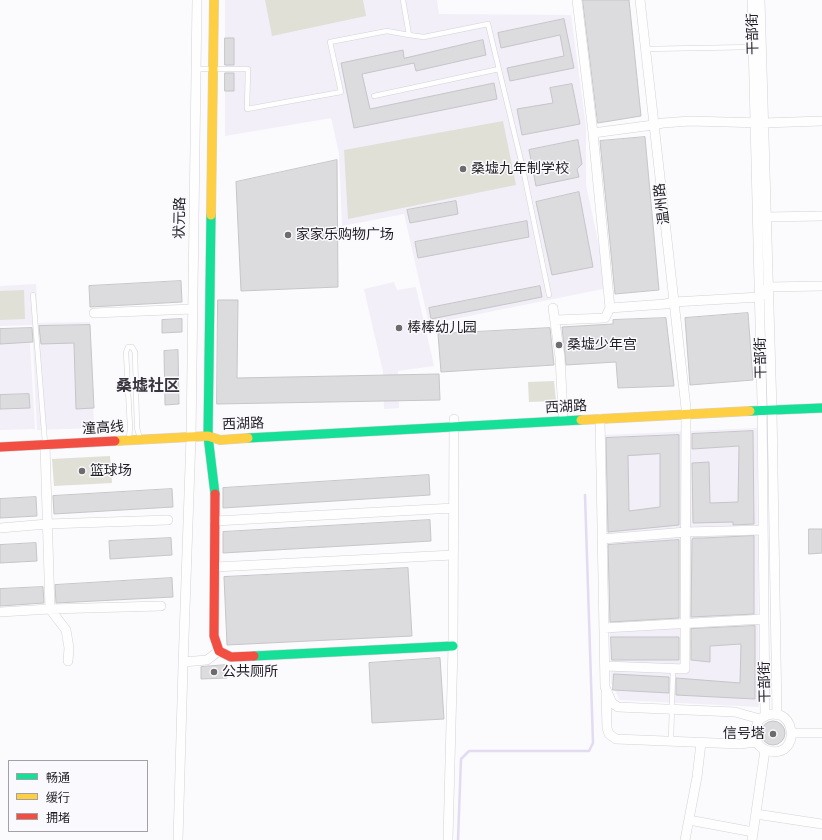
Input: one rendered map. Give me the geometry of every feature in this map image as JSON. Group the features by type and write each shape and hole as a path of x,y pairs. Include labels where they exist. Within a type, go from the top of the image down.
{"main road":[{"path":"214,0 208,436 216,489 214,636 219,651 231,657 453,646"},
{"name":"西湖路","path":"208,436 220,431 600,419 686,411 767,406 822,400"},
{"name":"西湖路","path":"767,406 822,408"},
{"name":"西湖路","path":"454,423 563,414 686,411"},
{"name":"潼高线","path":"0,447 208,436"}],"street":[{"name":"状元路","path":"178,840 191,437 197,0"},
{"path":"555,320 605,318 610,308 577,0"},
{"name":"温州路","path":"640,0 686,411 685,669 673,669"},
{"name":"干部街","path":"752,0 753,47 766,218 768,287 767,406 763,530 763,718"},
{"name":"干部街","path":"760,0 760,297 767,406 777,715"},
{"path":"592,132 653,125 663,122 690,121 759,123 822,121"},
{"path":"766,218 822,216"},
{"path":"610,308 674,302 760,297 768,287 822,286"},
{"path":"553,308 560,357 563,414"},
{"path":"94,313 193,309"},
{"path":"600,419 605,687 607,728 609,734 616,739 740,744 757,742"},
{"path":"448,840 453,646 454,423"},
{"path":"45,445 50,609 66,630 69,648 68,661"},
{"path":"215,521 454,508"},
{"path":"0,528 47,524 168,520"},
{"path":"602,539 686,532 763,530"},
{"path":"215,567 453,555"},
{"path":"0,612 161,606"},
{"path":"604,628 764,619"},
{"path":"183,662 207,660 219,651"},
{"path":"605,666 673,669"},
{"path":"605,687 612,703 618,707 735,712 763,718 777,715 783,717 788,721 792,733 788,745 783,749 777,751 765,750 760,747 757,742 755,730 763,718"},
{"path":"792,733 822,733"},
{"path":"686,840 701,743"},
{"path":"689,820 753,836 765,750"},
{"path":"756,814 822,824"}],"lane":[{"path":"403,0 409,35"},
{"path":"196,69 248,69 247,109 341,92 330,42 387,31 424,37 488,24 523,169 549,294"},
{"path":"645,49 753,47"},
{"path":"374,96 499,69"},
{"path":"33,295 45,445"},
{"path":"129,440 130,428 126,352 128,347 132,347 135,352 137,428 140,440"},
{"path":"671,741 673,669"}],"shaded area":[{"name":"桑墟九年制学校","path":"225,0 437,0 439,14 571,15 586,127 586,185 608,288 429,324 404,214 342,226 339,153 331,118 225,136"},
{"path":"265,0 363,0 366,16 272,36"},
{"path":"503,121 516,185 348,219 344,150"},
{"name":"棒棒幼儿园","path":"394,282 397,290 416,287 434,366 398,371 399,408 384,409 383,372 364,289"},
{"path":"36,284 38,323 90,322 94,428 37,430 32,325 0,326 0,286"},
{"path":"24,290 25,319 0,320 0,291"},
{"path":"29,328 35,429 0,430 0,329"},
{"path":"554,381 556,401 529,402 528,382"},
{"path":"757,428 759,707 620,700 611,683 605,435"},
{"name":"篮球场","path":"110,456 112,483 54,486 52,459"}],"building":[{"path":"583,0 629,0 641,116 598,123"},
{"path":"564,19 574,68 510,81 507,68 564,56 560,35 501,48 498,33"},
{"path":"225,38 234,38 234,65 225,65"},
{"path":"483,40 486,55 416,71 414,63 362,74 370,109 494,83 497,99 354,128 341,63 403,50 404,58"},
{"path":"225,73 234,73 234,91 225,91"},
{"path":"572,84 580,124 522,135 517,109 553,103 550,88"},
{"path":"645,137 659,290 615,294 600,141"},
{"path":"578,140 582,164 577,169 579,177 536,186 529,150"},
{"name":"家家乐购物广场","path":"337,160 338,287 241,291 236,182"},
{"path":"579,192 593,267 552,275 536,202"},
{"path":"456,201 458,214 410,223 407,210"},
{"path":"527,221 529,237 418,258 415,242"},
{"path":"181,281 182,302 90,307 89,286"},
{"path":"540,286 542,297 431,319 429,308"},
{"path":"218,300 238,300 237,378 439,374 440,400 217,404"},
{"path":"748,313 753,380 690,385 685,318"},
{"path":"666,318 674,386 618,388 616,362 566,365 562,327 613,324 613,320"},
{"path":"182,319 182,332 162,333 162,320"},
{"path":"90,325 94,408 76,409 74,343 41,344 39,326"},
{"path":"32,328 33,342 0,344 0,329"},
{"path":"550,328 554,365 441,372 438,334"},
{"path":"178,350 179,404 165,405 164,351"},
{"path":"29,394 30,408 0,409 0,395"},
{"path":"753,431 754,524 733,525 733,522 693,523 692,463 709,462 710,503 738,502 739,446 692,449 692,434"},
{"path":"679,435 679,525 608,532 606,438","holes":["660,454 660,507 629,511 628,456"]},
{"path":"429,475 430,495 223,508 223,488"},
{"path":"172,489 173,507 54,514 53,496"},
{"path":"36,497 37,516 0,518 0,499"},
{"path":"430,520 431,541 223,553 223,532"},
{"path":"809,529 822,529 822,553 809,554"},
{"path":"754,536 754,614 691,617 693,538"},
{"path":"171,538 172,555 110,559 109,541"},
{"path":"679,540 679,618 610,622 608,545"},
{"path":"36,543 37,561 0,563 0,545"},
{"path":"408,568 412,636 227,645 224,577"},
{"path":"172,578 173,597 56,603 55,585"},
{"path":"43,587 44,603 0,606 0,589"},
{"path":"755,626 755,699 676,695 676,678 740,683 741,644 710,646 710,662 691,660 691,629"},
{"path":"611,637 679,637 679,660 612,660"},
{"path":"440,658 444,719 372,723 369,663"},
{"name":"公共厕所","path":"227,665 227,678 201,679 201,667"},
{"path":"614,674 669,677 669,693 613,690"},
{"name":"信号塔","path":"773,721 778,722 784,728 784,738 778,744 773,745 768,744 762,738 761,733 762,728 768,722"}],"waterway":[{"path":"458,840 461,759 469,751 589,751 593,743 585,495"}],"traffic: fast":[{"path":"211,215 208,436 215,494"},
{"path":"750,411 822,408"},
{"path":"248,438 581,420"},
{"path":"254,656 453,646"}],"traffic: slow":[{"path":"211,215 214,0"},
{"path":"581,420 750,411"},
{"path":"115,441 208,436 220,440 248,438"}],"traffic: jam":[{"path":"0,447 115,441"},
{"path":"215,494 214,636 219,651 231,657 254,656"}],"place":[{"name":"桑墟九年制学校","path":"463,169"},
{"name":"家家乐购物广场","path":"288,235"},
{"name":"棒棒幼儿园","path":"399,328"},
{"name":"桑墟少年宫","path":"559,345"},
{"name":"篮球场","path":"82,471"},
{"name":"公共厕所","path":"214,672"},
{"name":"信号塔","path":"773,734"}],"district":[{"name":"桑墟社区","path":"148,386"}]}
